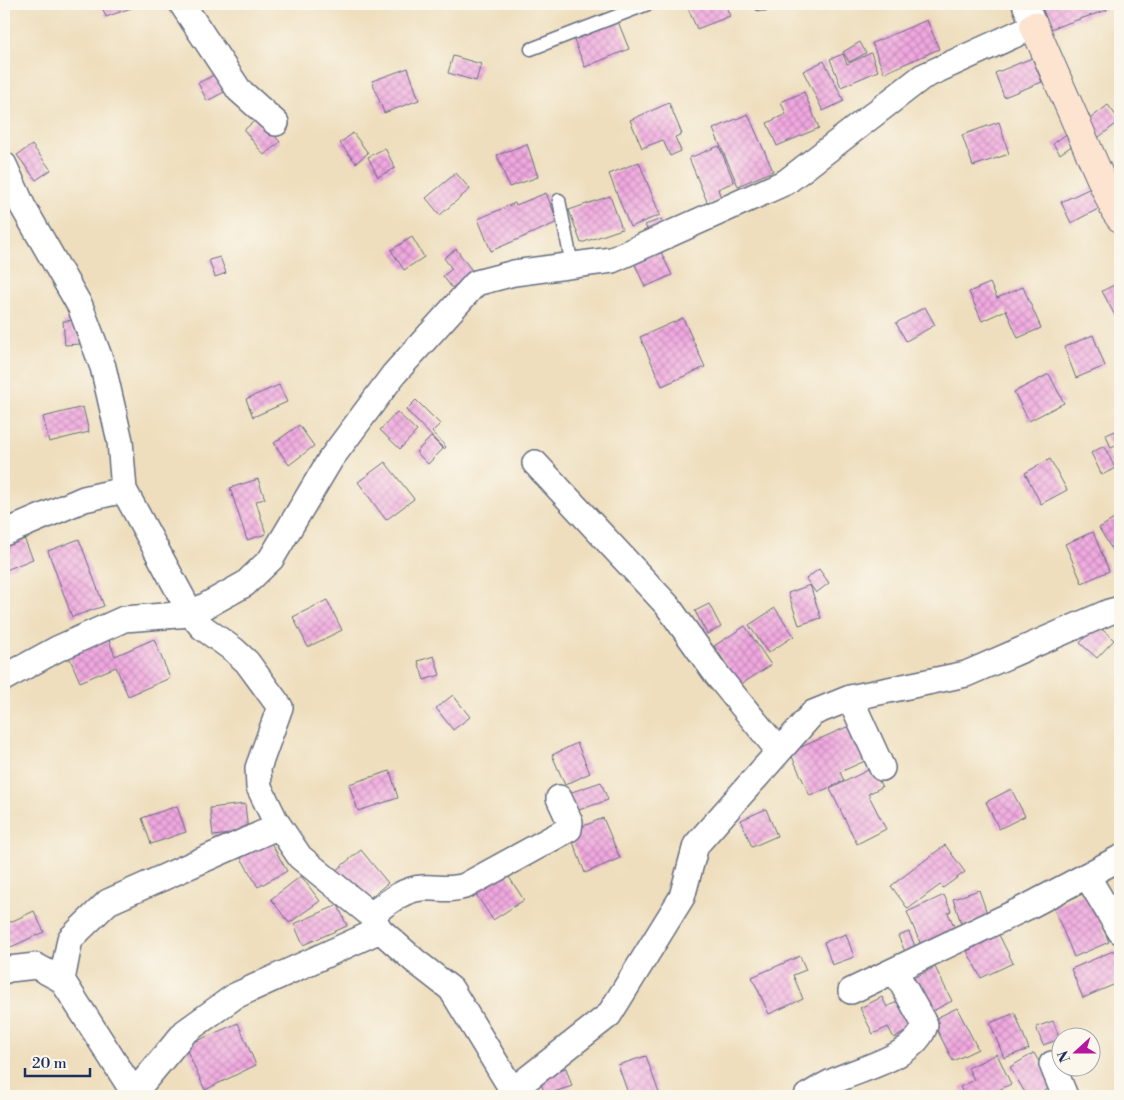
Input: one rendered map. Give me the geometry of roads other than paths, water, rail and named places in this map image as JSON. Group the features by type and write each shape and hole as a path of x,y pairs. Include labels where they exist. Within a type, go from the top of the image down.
{"street":[{"path":"182,4 239,90 276,123"},
{"path":"4,678 57,649 124,619 191,614 245,584 271,560 330,460 394,374 476,283 514,274 612,260 786,182 922,77 1029,15 1115,211 1120,218"},
{"path":"4,165 23,206 80,306 103,367 120,441 124,490 191,614 202,627 247,662 280,707 258,768 258,787 278,826 300,856 375,922 415,961 451,989 515,1093 609,1016 682,897 696,845 814,712 850,698 966,674 1120,609"},
{"path":"535,463 667,606 717,675 779,751"},
{"path":"4,533 84,499 124,490"},
{"path":"850,698 882,768"},
{"path":"4,971 9,968 36,966 62,980 135,1094 185,1032 235,996 375,922 402,893 421,888 450,889 465,886 569,829 570,822 559,798"},
{"path":"62,980 70,939 108,902 278,826"},
{"path":"851,991 1031,905 1120,858"},
{"path":"1087,876 1120,931"},
{"path":"806,1096 832,1081 896,1056 922,1034 924,1025 895,971"},
{"path":"1058,1078 1065,1096"}],"lane":[{"path":"531,49 648,4"},
{"path":"760,4 766,4"},
{"path":"559,200 572,265"}]}
